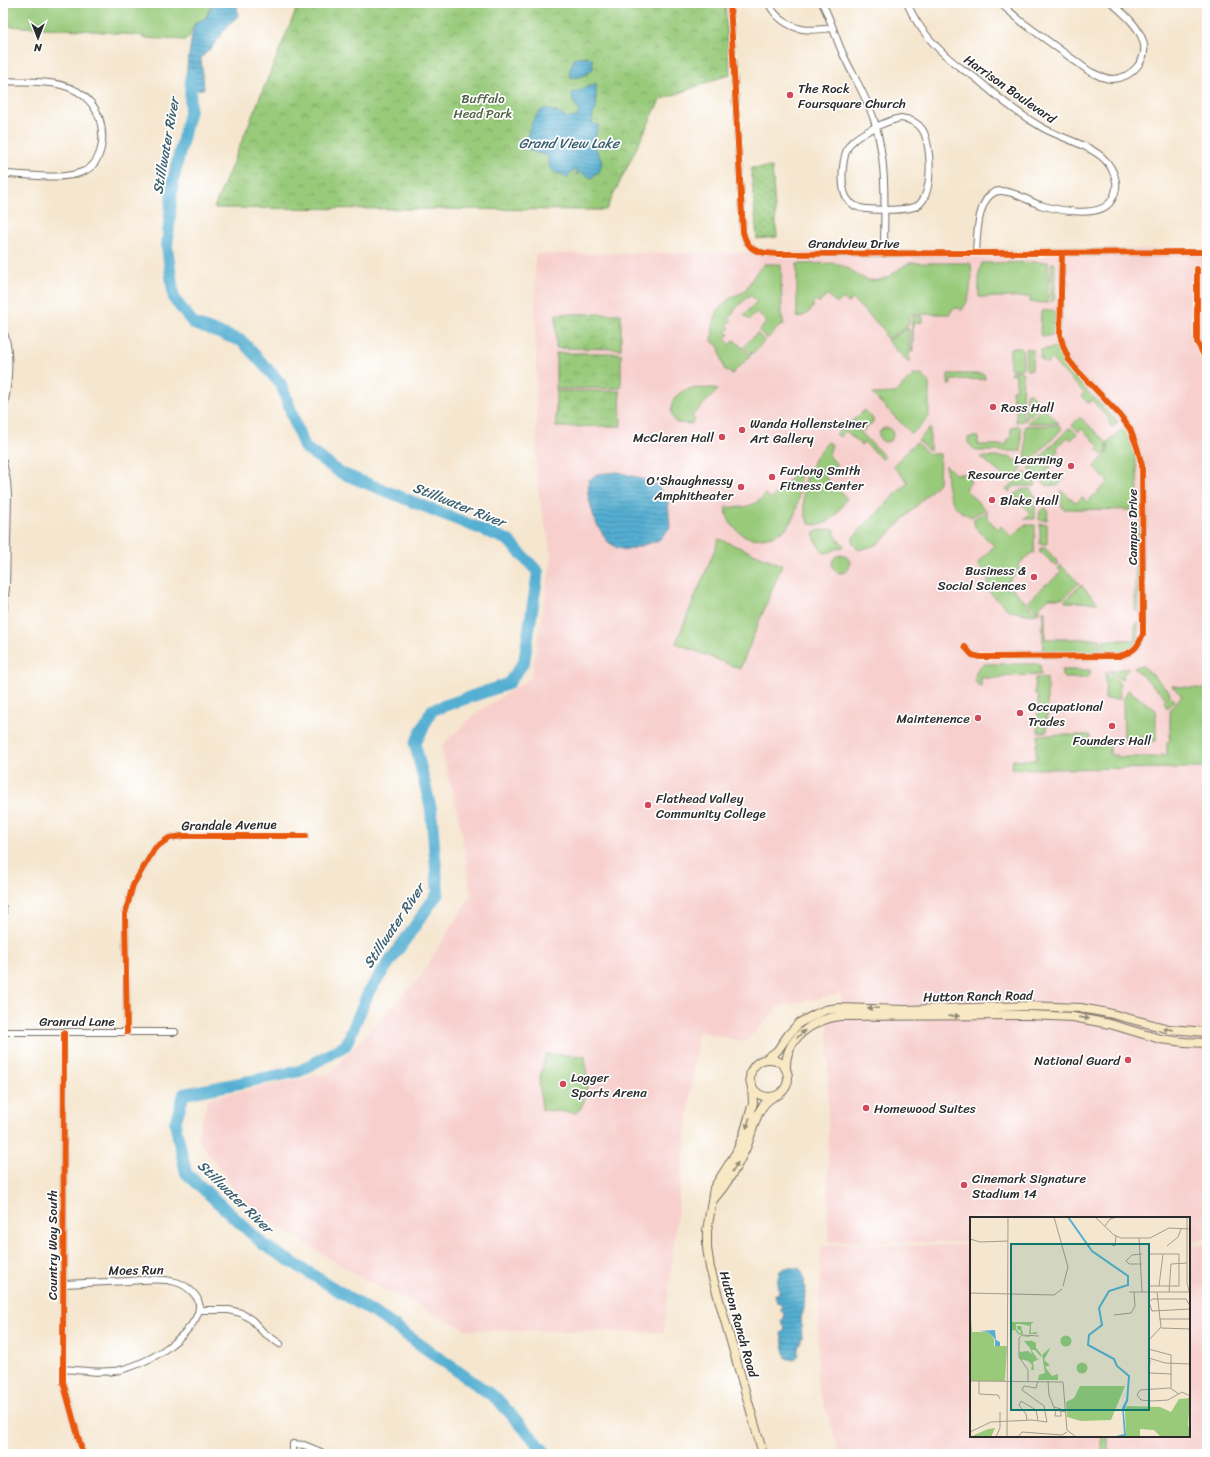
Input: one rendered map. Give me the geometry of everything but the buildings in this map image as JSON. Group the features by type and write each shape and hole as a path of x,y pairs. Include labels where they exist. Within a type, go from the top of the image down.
{"main road":[{"name":"Hutton Ranch Road","path":"766,1059 777,1051 799,1023 825,1010 838,1008 906,1010 1028,1006 1081,1008 1108,1013 1169,1030 1207,1032"},
{"name":"Hutton Ranch Road","path":"786,1068 789,1050 801,1034 816,1023 825,1019 839,1016 1028,1014 1073,1017 1104,1022 1160,1039 1207,1043"},
{"path":"766,1059 778,1060 786,1068 788,1074 787,1086 779,1094 773,1097 761,1095 756,1092 752,1085 750,1076 752,1070 758,1062 766,1059"},
{"name":"Hutton Ranch Road","path":"752,1085 753,1103 750,1116 738,1148 714,1188 713,1200 708,1217 707,1248 710,1268 763,1454"},
{"name":"Hutton Ranch Road","path":"713,1200 740,1160 762,1106 767,1100 773,1097"}],"street":[{"name":"Grandview Drive","path":"730,3 743,232 747,244 752,249 764,254 1062,254 1207,252"},
{"path":"769,3 772,10 778,17 795,28 809,30 833,28"},
{"path":"822,3 844,56 869,106 877,127 883,164 884,254"},
{"name":"Harrison Boulevard","path":"907,3 913,17 924,34 951,60 1032,121 1055,134 1097,153 1108,164 1115,177 1116,191 1110,204 1104,208 1091,212 1048,206 1026,200 1007,192 996,192 987,199 980,215 977,228 976,253"},
{"path":"1000,3 1022,22 1089,71 1112,79 1127,75 1136,68 1142,59 1144,48 1144,43 1137,29 1112,3"},
{"path":"3,81 61,85 78,92 88,99 98,112 102,128 100,150 96,160 89,168 80,173 46,176 3,174"},
{"path":"901,118 911,120 922,130 929,149 928,189 921,203 912,208 884,209 866,209 856,207 846,197 844,188 844,162 848,147 858,137 894,119 901,118"},
{"name":"Campus Drive","path":"965,647 972,655 980,657 1119,656 1135,649 1140,643 1143,634 1142,466 1130,429 1120,415 1077,370 1069,360 1064,348 1060,335 1062,254"},
{"path":"3,332 7,340 8,351 6,394 3,409"},
{"path":"3,462 8,488 5,532 6,588 3,613"},
{"name":"Grandale Avenue","path":"127,1032 125,914 133,885 155,848 169,838 183,836 306,836"},
{"path":"3,908 3,929"},
{"name":"Granrud Lane","path":"3,1032 175,1032"},
{"name":"Country Way South","path":"64,1033 63,1382 82,1454"},
{"name":"Moes Run","path":"63,1284 157,1279 176,1282 190,1289 198,1299 200,1310"},
{"path":"63,1369 104,1371 120,1370 149,1359 164,1350 185,1333 200,1310 229,1310 242,1313 252,1320 262,1332 280,1344"},
{"path":"293,1454 293,1444 304,1445 321,1452"}],"shaded area":[{"name":"Flathead Valley Community College","path":"1207,249 1207,1238 1190,1242 1190,1217 970,1217 970,1242 828,1242 828,1007 840,1003 841,994 780,1006 745,1042 698,1031 664,1332 467,1330 361,1278 247,1206 197,1138 208,1098 330,1073 421,976 471,895 462,832 441,746 479,711 531,678 552,557 537,487 535,254"},
{"path":"821,1245 970,1245 970,1437 1190,1437 1190,1245 1207,1245 1207,1454 840,1454 817,1384"}],"green space":[{"path":"3,3 211,3 207,15 204,19 196,22 191,30 189,38 185,40 143,38 144,36 83,30 3,26"},
{"name":"Buffalo Head Park","path":"299,3 725,3 730,74 660,100 606,210 214,208"},
{"path":"772,167 777,237 757,239 751,168"},
{"path":"1048,262 1048,303 1030,302 1030,297 979,297 979,272 982,263"},
{"path":"835,263 847,268 863,278 875,280 887,278 910,263 969,263 971,264 972,280 970,293 964,308 961,311 958,308 952,309 950,314 911,314 909,316 909,324 907,327 887,339 884,335 885,333 883,329 852,299 848,303 843,298 837,304 828,295 819,303 816,300 812,304 814,306 807,314 798,318 797,264"},
{"path":"1051,263 1055,263 1055,299 1051,302"},
{"path":"764,264 780,264 781,266 782,316 784,325 779,327 767,339 759,331 767,322 757,312 749,320 744,315 757,301 750,295 734,310 735,311 729,318 731,321 727,325 730,328 726,332 729,334 725,339 730,344 734,340 751,355 732,374 724,369 719,347 712,341 713,325 718,310 731,297 744,292 756,273"},
{"path":"1053,310 1055,312 1055,333 1043,337 1040,335 1041,312"},
{"path":"556,314 621,314 621,349 556,348"},
{"path":"912,316 922,316 922,322 913,323 913,352 911,352"},
{"path":"908,328 909,329 909,363 887,341"},
{"path":"757,333 765,341 752,354 744,346"},
{"path":"1057,347 1070,371 1086,390 1117,421 1113,427 1110,426 1109,419 1092,400 1088,403 1081,396 1084,393 1051,359 1047,364 1040,358 1041,350"},
{"path":"1010,348 1021,348 1023,350 1023,368 1010,368"},
{"path":"1027,348 1033,350 1032,370 1027,370 1026,367"},
{"path":"556,353 621,353 621,388 556,389"},
{"path":"1011,371 1020,371 1023,373 1022,400 1013,400 1012,390 1016,390 1016,374 1010,374"},
{"path":"948,374 984,374 985,379 951,380 951,384 949,386"},
{"path":"913,375 922,375 929,383 929,417 912,434 872,394 895,393"},
{"path":"696,388 714,388 718,390 692,416 695,420 691,424 676,423 671,409 674,399 681,392"},
{"path":"556,391 620,391 621,426 556,427"},
{"path":"1027,393 1030,393 1040,404 1040,406 1025,421 1026,395"},
{"path":"1016,402 1022,404 1023,421 1016,422"},
{"path":"1042,408 1044,408 1059,423 1027,423"},
{"path":"865,410 873,419 873,422 863,431 852,421"},
{"path":"1079,418 1081,418 1107,443 1107,452 1102,455 1096,449 1099,446 1082,429 1079,432 1072,425"},
{"path":"850,421 885,457 882,459 864,442 861,445 846,431 840,437 836,434"},
{"path":"1059,425 1062,429 1026,466 1025,426"},
{"path":"1014,426 1019,426 1021,428 1021,451 976,451 968,443 969,437 978,437 978,445 1007,445 1007,439 1011,438 1011,428 1014,428"},
{"path":"883,428 889,428 893,432 893,438 889,442 883,442 879,438 879,432"},
{"path":"930,428 930,451 918,440"},
{"path":"1069,428 1077,434 1071,440 1068,437 1056,449 1059,451 1047,463 1051,467 1046,471 1053,479 1058,474 1064,480 1058,486 1046,485 1029,469"},
{"path":"1122,429 1128,436 1135,455 1138,510 1062,508 1061,490 1076,503 1082,497 1087,502 1108,482 1094,467 1108,452 1108,442"},
{"path":"828,442 832,445 830,455 837,464 825,477 847,498 840,509 828,522 816,525 809,524 806,517 803,496 806,475 808,468 811,468 814,459"},
{"path":"916,442 929,454 940,454 939,483 885,538 876,545 859,550 853,544 853,537 908,482 893,466"},
{"path":"981,457 1011,457 1021,466 1021,470 1009,481"},
{"path":"946,465 955,474 966,474 971,482 965,489 985,509 971,517 960,511 955,506 948,490"},
{"path":"800,467 797,506 792,520 785,529 771,536 751,538 741,534 733,526 726,512 726,507 748,506 757,502 766,494 771,499"},
{"path":"1025,472 1036,483 1035,486 1015,486 1009,492 1006,490"},
{"path":"1030,489 1035,496 1035,519 1024,519 1030,513 1014,496 1020,490"},
{"path":"1045,507 1048,510 1047,520 1039,520 1040,511"},
{"path":"987,510 987,518 998,529 1001,526 1012,537 1024,525 1035,525 1034,553 1031,553 1018,565 1021,568 1006,584 1006,588 1008,590 1011,587 1034,611 1040,611 1033,615 1010,611 988,591 988,576 977,564 994,546 975,527 973,519"},
{"path":"1040,524 1047,524 1047,544 1040,544"},
{"path":"1136,524 1139,526 1138,554 1135,554 1134,526"},
{"path":"836,530 834,532 838,540 844,545 843,547 824,553 817,544 814,533 816,531"},
{"path":"719,539 782,565 740,669 676,643"},
{"path":"1040,548 1045,548 1059,563 1056,566 1042,553 1040,553"},
{"path":"841,555 847,558 850,564 847,570 841,573 835,570 832,564 835,558"},
{"path":"1137,562 1138,611 1136,612 1135,563"},
{"path":"1061,565 1079,583 1064,598 1049,598 1040,607 1040,609 1035,609 1028,602 1047,583 1048,584 1061,572 1058,568"},
{"path":"1081,585 1098,603 1065,602 1065,600"},
{"path":"1043,611 1045,611 1045,639 1100,639 1101,653 1043,653"},
{"path":"1137,622 1138,638 1133,648 1119,653 1104,653 1103,640 1135,640 1135,623"},
{"path":"983,664 1040,664 1041,675 981,678 981,687 976,682 975,676 980,666"},
{"path":"1143,666 1169,691 1170,695 1175,700 1167,708 1164,701 1166,698 1134,668"},
{"path":"1129,668 1122,676 1123,678 1121,680 1109,671"},
{"path":"1062,670 1090,670 1090,675 1087,678 1064,678 1062,676"},
{"path":"1106,672 1119,682 1120,699 1105,699"},
{"path":"1035,678 1047,678 1047,732 1038,732 1038,695 1035,694"},
{"path":"1172,686 1207,689 1207,768 1012,769 1013,760 1036,760 1036,744 1038,744 1038,735 1090,735 1090,746 1110,744 1110,755 1117,755 1117,757 1161,757 1161,755 1167,755 1167,742 1170,741 1169,710 1182,696"},
{"path":"1128,690 1156,710 1156,741 1124,741 1123,701"},
{"name":"Logger Sports Arena","path":"546,1054 585,1056 587,1086 584,1100 577,1113 542,1110 539,1082"},
{"path":"1102,1437 1108,1437 1108,1454 1102,1454"}],"water":[{"path":"213,3 237,3 238,16 201,58 204,89 186,91 187,67 193,29 196,23 206,18"},
{"path":"586,56 592,59 593,69 580,77 571,77 569,72 574,58"},
{"name":"Grand View Lake","path":"596,83 596,109 593,114 592,123 599,126 595,144 602,161 599,173 595,173 591,178 580,172 577,175 577,170 572,171 567,179 564,175 556,173 550,167 548,156 526,148 529,131 536,116 545,108 567,118 577,117 579,110 573,102 572,93"},
{"path":"618,472 656,483 668,503 670,527 659,540 628,550 617,548 607,541 595,521 588,495 589,480 597,474"},
{"path":"785,1268 799,1268 804,1277 805,1293 803,1314 801,1317 802,1339 800,1340 801,1342 798,1347 798,1356 793,1360 786,1358 781,1333 785,1328 781,1322 784,1318 784,1314 780,1310 782,1307 779,1303 777,1303 775,1294 779,1294 779,1274 780,1271"}],"waterway":[{"name":"Stillwater River","path":"191,75 190,109 173,181 167,246 174,299 194,324 242,341 281,384 304,447 341,473 508,540 538,572 524,662 508,684 432,710 415,744 431,809 438,893 369,991 346,1045 300,1071 184,1094 175,1123 186,1173 264,1245 384,1319 497,1399 547,1454"}],"cycle path":[{"path":"730,3 743,232 745,239 752,248 761,252 779,254 1207,252"},
{"path":"965,647 972,655 980,657 1119,656 1134,649 1139,643 1143,634 1142,465 1130,429 1120,415 1077,370 1069,360 1064,348 1060,335 1062,254"},
{"path":"1197,269 1197,342 1207,361"},
{"path":"127,1032 125,914 133,885 155,848 169,838 183,836 306,836"},
{"path":"64,1033 63,1382 82,1454"}],"place":[{"name":"The Rock Foursquare Church","path":"790,95"},
{"name":"Ross Hall","path":"993,407"},
{"name":"Wanda Hollensteiner Art Gallery","path":"742,430"},
{"name":"McClaren Hall","path":"722,437"},
{"name":"Learning Resource Center","path":"1071,466"},
{"name":"Furlong Smith Fitness Center","path":"772,477"},
{"name":"O'Shaughnessy Amphitheater","path":"741,487"},
{"name":"Blake Hall","path":"992,500"},
{"name":"Business & Social Sciences","path":"1034,577"},
{"name":"Occupational Trades","path":"1020,713"},
{"name":"Maintenence","path":"978,718"},
{"name":"Founders Hall","path":"1112,726"},
{"name":"Flathead Valley Community College","path":"648,805"},
{"name":"National Guard","path":"1128,1060"},
{"name":"Logger Sports Arena","path":"563,1084"},
{"name":"Homewood Suites","path":"866,1108"},
{"name":"Cinemark Signature Stadium 14","path":"964,1185"}]}
